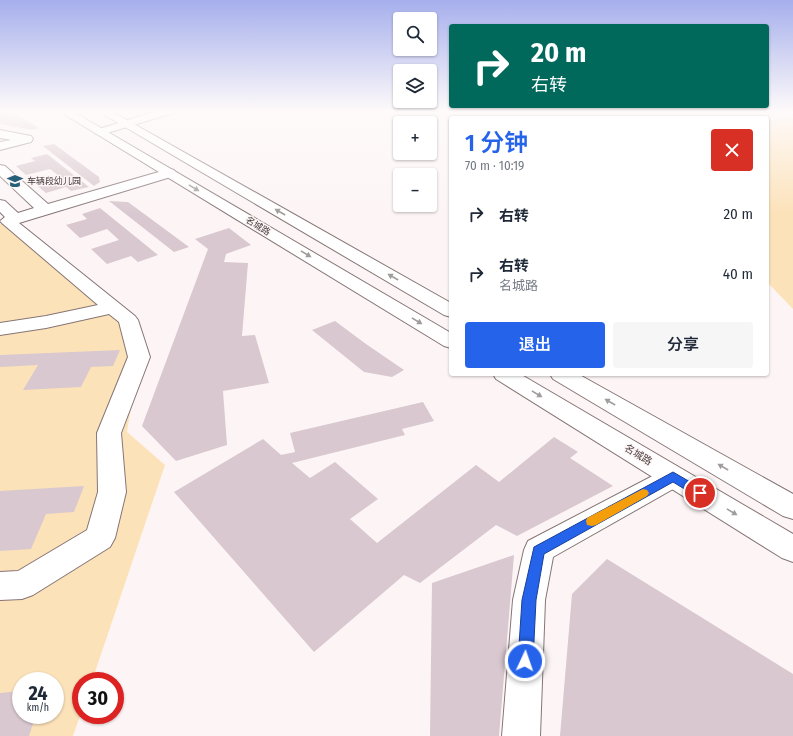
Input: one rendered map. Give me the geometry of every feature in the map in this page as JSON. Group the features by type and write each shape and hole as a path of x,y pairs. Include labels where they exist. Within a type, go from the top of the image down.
{"main road":[{"name":"名城路","path":"122,145 449,341"},
{"path":"165,145 449,309"},
{"path":"0,169 45,210"},
{"path":"0,586 22,585 100,538 112,492 109,433 139,356 128,320 8,222 169,173"},
{"path":"0,204 15,219"},
{"path":"0,330 46,322 113,307"},
{"name":"名城路","path":"507,376 793,549"},
{"path":"564,376 793,508"},
{"path":"521,736 529,600 539,550 673,477"}],"shaded area":[{"path":"769,145 793,145 793,309 769,284"},
{"path":"8,221 128,320 139,357 127,432 165,465 95,672 72,672 72,724 77,724 73,736 0,736 0,224"}],"building":[{"path":"56,145 99,177 100,182 94,186 43,146"},
{"path":"47,154 89,187 71,191 66,187 46,193 34,183 59,176 50,169 26,175 16,166 35,161 31,158"},
{"path":"109,201 128,202 189,247 174,252"},
{"path":"100,208 158,255 138,262 131,256 107,264 91,249 119,240 107,229 80,238 66,225 87,219 82,214"},
{"path":"229,228 251,245 226,254 224,262 248,263 242,336 255,335 269,383 223,391 227,445 176,461 142,426 208,249 195,239"},
{"path":"335,321 404,370 392,377 364,372 312,330"},
{"path":"120,350 113,366 91,367 81,387 23,390 38,365 0,367 0,355"},
{"path":"423,402 434,421 402,429 405,435 292,463 310,478 335,462 378,499 350,519 377,543 476,465 499,482 554,437 578,452 570,458 613,486 517,536 496,525 420,583 404,575 314,652 174,492 263,439 281,455 295,452 290,433"},
{"path":"84,486 74,512 46,514 31,549 0,551 0,491"},
{"path":"514,555 499,736 430,736 432,583"},
{"path":"607,559 793,674 793,736 560,736 572,594"},
{"path":"12,692 12,724 33,724 29,736 0,736 0,693"}],"slow traffic":[{"path":"592,521 643,493"}],"place":[{"name":"车辆段幼儿园","path":"15,181"}],"route":[{"path":"525,661 529,600 539,550 673,477 700,493"}]}
